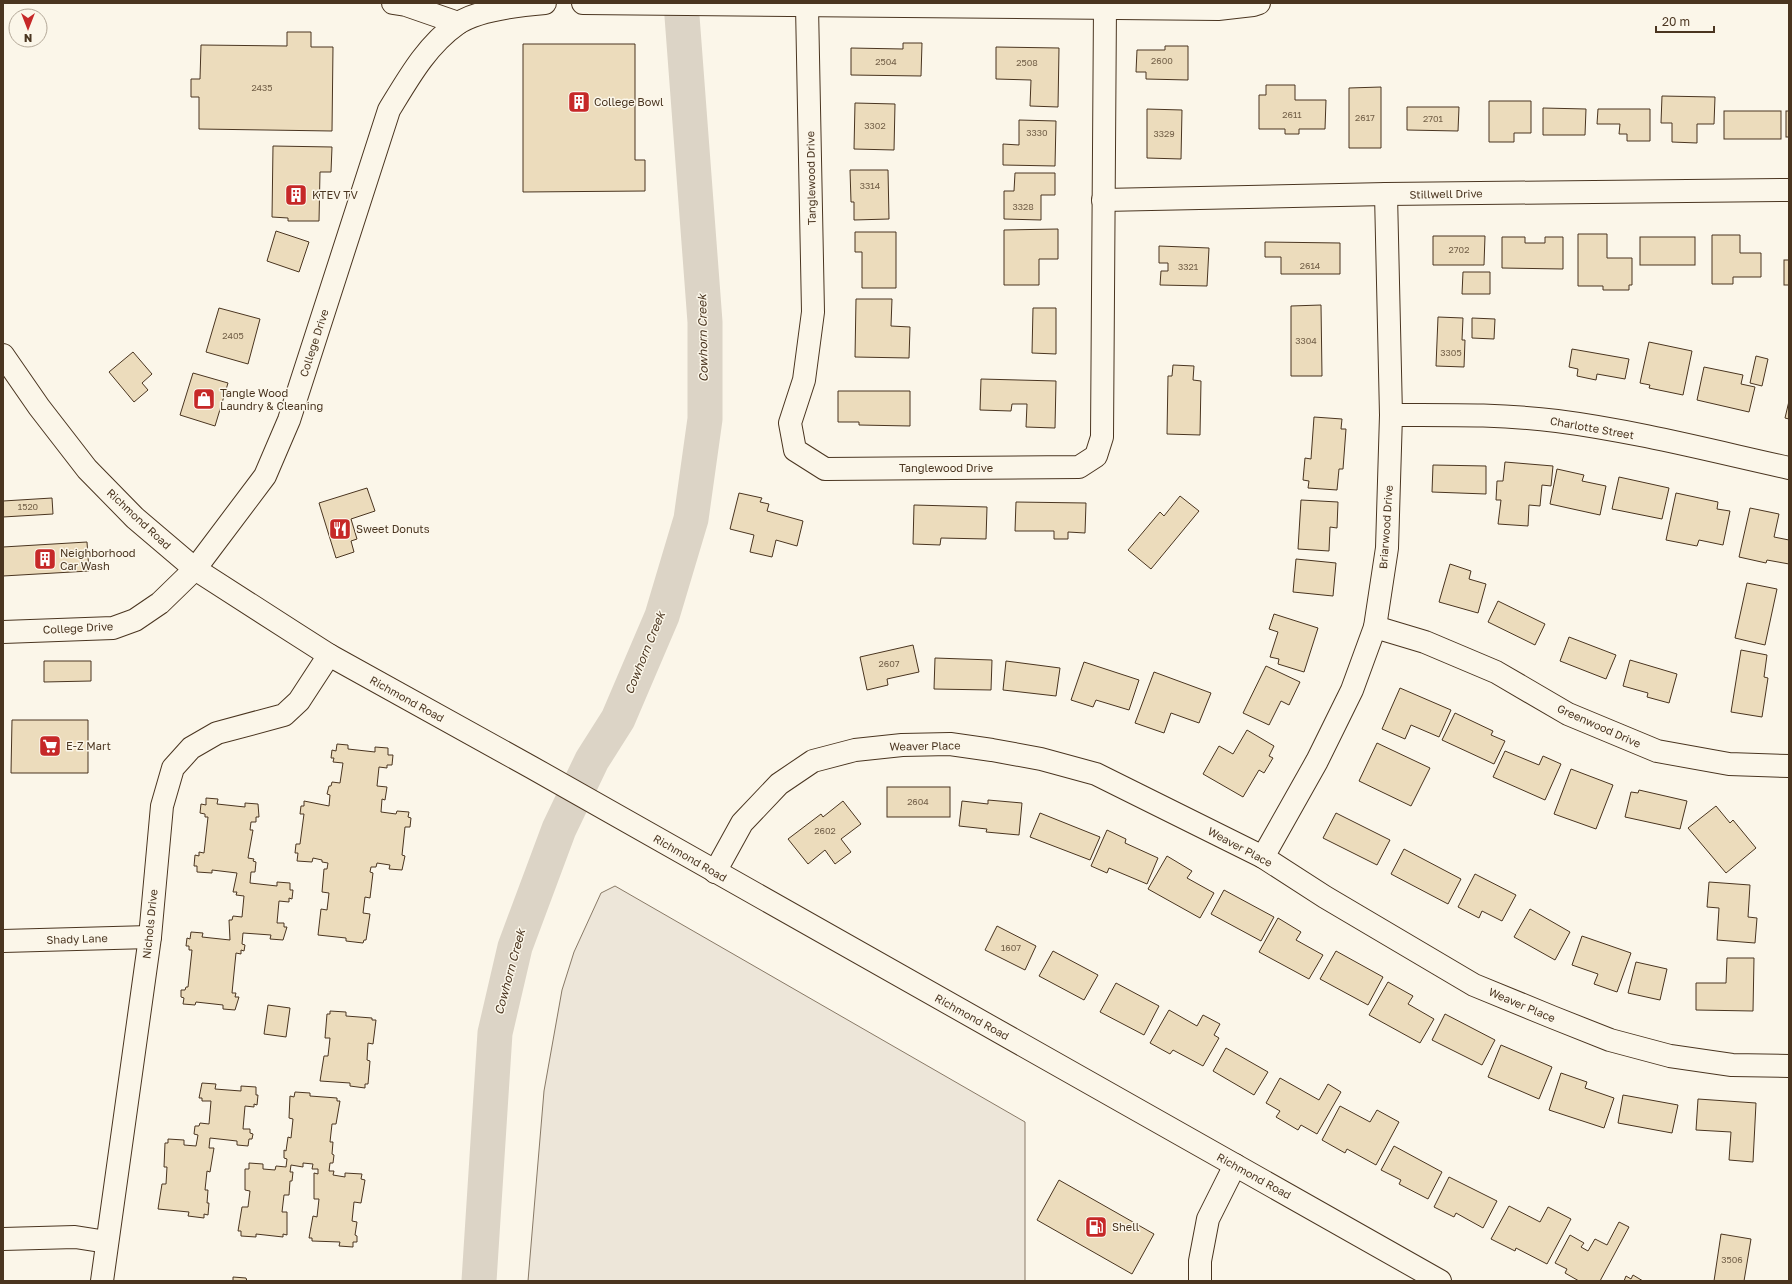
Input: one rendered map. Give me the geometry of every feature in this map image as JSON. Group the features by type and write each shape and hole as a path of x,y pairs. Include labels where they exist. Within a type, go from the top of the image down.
{"street":[{"path":"393,3 406,5 458,23"},
{"name":"College Drive","path":"3,632 113,628 135,620 160,603 195,569 265,476 286,427 389,110 422,57 458,23 487,12 518,5 546,3"},
{"path":"583,3 807,6 1105,6 1218,9 1259,3"},
{"name":"Tanglewood Drive","path":"807,6 813,312 804,380 790,423 795,450 825,469 1079,467 1096,456 1102,437 1105,6"},
{"name":"Stillwell Drive","path":"1103,200 1386,194 1789,190"},
{"name":"Briarwood Drive","path":"1263,857 1317,761 1352,690 1375,628 1387,548 1391,415 1386,194"},
{"name":"Richmond Road","path":"3,355 39,407 87,469 135,518 195,569 329,655 532,767 619,818 1440,1281"},
{"name":"Charlotte Street","path":"1391,415 1487,416 1557,421 1623,432 1789,468"},
{"name":"Greenwood Drive","path":"1375,628 1425,642 1496,672 1568,714 1657,751 1729,764 1789,766"},
{"name":"Nichols Drive","path":"102,1281 150,937 162,806 173,768 191,748 217,732 284,715 299,701 329,655"},
{"name":"Weaver Place","path":"715,872 742,823 779,784 813,761 855,750 902,745 950,744 1041,759 1096,774 1263,857 1325,897 1474,985 1610,1040 1670,1056 1732,1065 1789,1066"},
{"name":"Shady Lane","path":"3,941 150,937"},
{"path":"1200,1281 1200,1261 1208,1219 1234,1165"},
{"path":"3,1238 75,1237 107,1242"}],"shaded area":[{"path":"615,886 1025,1122 1025,1281 528,1281 544,1091 562,990 574,952 601,893"}],"building":[{"path":"287,32 311,32 311,47 333,47 332,131 199,129 199,97 191,97 191,79 200,79 201,45 287,46"},
{"path":"903,43 922,43 921,76 851,75 851,48 903,49"},
{"name":"College Bowl","path":"523,44 635,44 635,160 645,160 645,191 523,192"},
{"path":"1165,46 1188,46 1188,80 1146,79 1146,72 1136,72 1137,50 1165,50"},
{"path":"996,47 1059,48 1058,107 1030,106 1031,80 996,79"},
{"path":"1266,85 1295,85 1295,100 1326,100 1325,129 1299,129 1299,134 1285,134 1285,129 1259,129 1259,95 1266,95"},
{"path":"1381,87 1381,148 1349,148 1349,88"},
{"path":"1662,96 1715,97 1714,124 1697,124 1697,143 1672,142 1672,123 1661,123"},
{"path":"1489,101 1531,101 1531,133 1514,133 1514,142 1489,142"},
{"path":"855,103 895,104 894,150 854,149"},
{"path":"1407,107 1459,107 1458,131 1407,130"},
{"path":"1543,108 1586,109 1585,135 1543,135"},
{"path":"1147,109 1182,110 1181,159 1147,158"},
{"path":"1598,109 1650,109 1650,141 1627,141 1627,134 1619,134 1620,124 1597,124"},
{"path":"1724,111 1781,111 1781,139 1724,139"},
{"path":"1786,111 1789,111 1789,137 1786,137"},
{"path":"1019,120 1056,121 1055,166 1003,165 1003,144 1019,145"},
{"name":"KTEV TV","path":"273,146 332,147 331,172 320,172 319,221 288,221 288,218 272,217"},
{"path":"850,170 888,170 889,219 854,220 854,202 851,202"},
{"path":"1015,173 1055,173 1055,195 1041,195 1041,220 1004,219 1004,191 1014,191"},
{"path":"1058,229 1058,259 1039,259 1039,285 1004,285 1004,230"},
{"path":"276,231 309,242 299,272 267,261"},
{"path":"855,232 896,232 896,288 862,288 862,252 855,252"},
{"path":"1578,234 1607,234 1607,258 1632,258 1632,285 1629,285 1629,290 1603,290 1603,286 1578,286"},
{"path":"1712,235 1740,235 1740,253 1761,253 1761,277 1733,277 1733,284 1712,284"},
{"path":"1433,236 1485,236 1484,265 1433,265"},
{"path":"1502,237 1525,237 1525,243 1545,243 1545,237 1563,237 1563,269 1502,268"},
{"path":"1640,237 1695,237 1695,265 1640,265"},
{"path":"1265,242 1340,243 1340,274 1281,274 1281,257 1265,257"},
{"path":"1159,246 1209,248 1207,286 1160,285 1161,271 1168,271 1168,263 1159,263"},
{"path":"1784,260 1789,260 1789,285 1784,285"},
{"path":"1463,272 1490,272 1490,294 1462,294"},
{"path":"856,299 892,299 891,326 910,327 909,358 855,357"},
{"path":"1321,305 1322,376 1291,376 1291,306"},
{"path":"219,308 260,319 248,364 206,352"},
{"path":"1033,308 1056,308 1056,354 1032,353"},
{"path":"1438,317 1463,318 1462,340 1465,340 1464,367 1436,366"},
{"path":"1472,318 1495,319 1494,339 1472,338"},
{"path":"1649,342 1692,351 1683,395 1649,388 1650,385 1640,383"},
{"path":"1572,349 1629,359 1625,379 1597,374 1596,380 1577,376 1578,369 1569,367"},
{"path":"133,352 152,374 142,383 148,390 134,402 109,372"},
{"path":"1756,356 1768,359 1762,386 1750,383"},
{"path":"1173,365 1194,366 1193,380 1201,381 1200,435 1167,434 1168,376 1172,376"},
{"path":"1704,367 1743,375 1741,384 1755,387 1749,412 1697,400"},
{"name":"Tangle Wood Laundry & Cleaning","path":"193,373 228,383 215,426 180,415"},
{"path":"981,379 1056,381 1055,428 1026,427 1027,404 1012,404 1011,411 980,410"},
{"path":"838,391 910,391 910,426 859,425 859,422 838,422"},
{"path":"1789,401 1789,419 1785,418"},
{"path":"1314,417 1342,419 1341,429 1346,429 1343,469 1339,469 1337,490 1308,488 1309,481 1303,480 1305,458 1311,459"},
{"path":"1505,462 1553,466 1551,486 1542,485 1540,506 1529,505 1528,526 1498,524 1501,500 1496,500 1497,481 1503,481"},
{"path":"1433,465 1486,466 1486,494 1432,492"},
{"path":"1557,469 1584,475 1582,481 1606,486 1600,515 1550,504"},
{"path":"1619,477 1669,488 1662,519 1612,509"},
{"name":"Sweet Donuts","path":"367,488 375,511 351,519 357,539 351,541 354,552 336,558 319,503"},
{"path":"739,493 762,498 760,502 769,504 767,511 803,521 797,546 776,540 772,557 750,552 754,535 730,529"},
{"path":"1676,493 1718,502 1717,509 1730,511 1723,545 1699,540 1697,546 1666,540"},
{"path":"1180,496 1199,511 1151,569 1128,550 1160,512 1164,516"},
{"path":"52,498 53,514 3,517 3,501"},
{"path":"1301,500 1338,502 1337,528 1330,527 1329,551 1298,549"},
{"path":"1016,502 1086,503 1085,533 1068,532 1068,539 1054,539 1054,531 1015,531"},
{"path":"914,505 987,507 986,539 941,538 940,545 913,544"},
{"path":"1750,508 1779,514 1774,537 1789,540 1789,564 1767,560 1766,563 1739,557"},
{"name":"Neighborhood Car Wash","path":"87,542 89,571 3,576 3,547"},
{"path":"1296,559 1336,563 1333,596 1293,592"},
{"path":"1450,564 1471,571 1469,579 1486,584 1478,613 1439,602"},
{"path":"1747,583 1777,589 1765,645 1735,638"},
{"path":"1498,601 1545,624 1535,645 1488,622"},
{"path":"1274,614 1318,628 1304,672 1278,664 1279,659 1270,657 1278,632 1269,629"},
{"path":"1569,637 1616,655 1606,679 1560,661"},
{"path":"913,645 919,672 887,679 888,685 867,690 860,657"},
{"path":"1741,650 1767,655 1764,677 1768,678 1762,717 1731,712"},
{"path":"935,658 992,660 991,690 934,689"},
{"path":"1630,660 1677,674 1669,703 1647,697 1648,693 1623,686"},
{"path":"44,661 91,661 91,681 44,682"},
{"path":"1006,661 1060,668 1056,696 1003,690"},
{"path":"1084,662 1139,680 1129,710 1096,700 1093,707 1071,700"},
{"path":"1266,666 1300,682 1289,705 1281,701 1269,725 1243,713"},
{"path":"1154,672 1211,693 1199,723 1171,713 1164,733 1135,723"},
{"path":"1400,688 1451,710 1439,737 1411,725 1405,739 1382,729"},
{"path":"1455,713 1493,731 1491,735 1505,741 1494,764 1442,740"},
{"name":"E-Z Mart","path":"12,720 88,720 88,773 11,773"},
{"path":"1247,730 1274,746 1269,756 1273,758 1264,773 1259,770 1243,797 1203,774 1219,746 1233,754"},
{"path":"1377,743 1430,768 1411,806 1359,781"},
{"path":"337,744 348,745 348,749 375,752 375,747 388,748 388,755 393,755 392,765 387,765 387,768 379,767 377,786 387,787 385,800 382,799 381,812 396,814 397,811 409,812 408,817 411,818 410,827 405,827 402,855 405,856 402,870 389,869 390,865 377,863 376,867 371,867 370,872 373,873 370,898 365,897 363,913 370,914 366,940 364,940 363,943 346,941 346,938 318,935 321,909 327,910 329,893 322,892 324,869 327,869 328,863 313,858 312,862 297,861 298,853 295,853 296,844 300,844 304,814 300,814 301,806 304,806 304,801 329,806 330,795 327,794 329,786 331,786 332,782 340,783 343,763 333,762 334,758 331,758 332,750 336,751"},
{"path":"1505,751 1539,765 1543,756 1561,764 1545,800 1493,777"},
{"path":"1571,769 1613,785 1596,829 1554,814"},
{"path":"887,787 950,787 950,817 887,817"},
{"path":"1639,790 1687,801 1680,829 1625,817 1631,792 1638,793"},
{"path":"206,798 218,799 217,804 245,807 245,803 258,804 259,817 256,817 256,822 251,822 250,830 253,830 248,858 254,859 253,861 256,862 255,872 251,872 250,883 277,886 277,882 290,883 290,890 293,890 292,899 289,898 289,902 279,901 277,923 284,923 284,927 287,927 283,940 270,939 271,935 243,933 242,944 245,945 244,951 241,950 241,954 236,953 232,993 236,993 235,997 239,997 235,1010 223,1009 223,1005 196,1002 195,1005 183,1004 184,998 181,997 181,990 185,990 186,987 188,987 192,950 189,950 189,946 186,946 187,938 190,939 191,932 203,933 202,937 230,940 229,920 232,920 233,916 242,917 244,896 236,895 237,892 233,892 237,873 212,870 212,873 197,872 197,866 194,866 195,855 199,856 199,852 204,853 208,817 205,817 205,814 200,813 201,804 206,805"},
{"path":"988,800 1022,803 1019,835 986,832 987,829 959,826 962,801 988,804"},
{"path":"843,801 861,824 841,839 851,852 835,864 825,850 808,864 788,839 821,814 823,817"},
{"path":"1716,806 1730,823 1733,820 1756,848 1726,873 1688,828"},
{"path":"1040,813 1100,837 1090,860 1030,837"},
{"path":"1336,813 1390,840 1377,865 1323,838"},
{"path":"1107,830 1126,839 1125,843 1158,858 1147,884 1109,868 1107,873 1091,866"},
{"path":"1404,849 1461,879 1448,904 1391,874"},
{"path":"1167,856 1192,871 1187,878 1214,893 1200,918 1148,889"},
{"path":"1475,874 1516,895 1502,921 1482,911 1479,918 1458,907"},
{"path":"1709,882 1750,885 1748,917 1757,918 1755,943 1717,940 1719,908 1707,907"},
{"path":"1224,890 1274,917 1261,941 1211,914"},
{"path":"1530,909 1570,932 1555,960 1514,937"},
{"path":"1278,918 1301,932 1296,940 1323,955 1309,979 1259,952"},
{"path":"997,926 1036,946 1025,970 985,950"},
{"path":"1582,936 1631,953 1617,992 1594,984 1598,974 1572,965"},
{"path":"1053,951 1098,975 1084,1000 1039,976"},
{"path":"1336,951 1383,977 1368,1005 1320,979"},
{"path":"1727,958 1754,958 1753,1011 1696,1010 1696,983 1726,983"},
{"path":"1636,962 1667,969 1660,1000 1628,993"},
{"path":"1388,982 1413,996 1408,1004 1434,1019 1420,1043 1369,1015"},
{"path":"1116,983 1159,1006 1144,1035 1100,1012"},
{"path":"268,1005 290,1008 286,1037 264,1034"},
{"path":"1169,1010 1197,1026 1203,1015 1220,1024 1214,1035 1219,1038 1203,1066 1173,1050 1170,1054 1150,1043"},
{"path":"330,1011 346,1012 346,1016 372,1018 372,1020 376,1020 373,1044 368,1043 367,1060 370,1061 368,1084 365,1084 365,1088 350,1086 350,1083 320,1081 324,1056 328,1056 330,1038 325,1038 327,1014 330,1014"},
{"path":"1445,1014 1495,1040 1482,1065 1432,1040"},
{"path":"1501,1045 1552,1067 1539,1099 1488,1077"},
{"path":"1226,1048 1268,1072 1254,1095 1213,1071"},
{"path":"1561,1073 1587,1082 1585,1088 1614,1098 1604,1128 1549,1110"},
{"path":"1280,1078 1319,1100 1328,1084 1341,1092 1317,1134 1301,1125 1298,1130 1276,1117 1280,1111 1266,1103"},
{"path":"202,1083 216,1084 215,1089 241,1091 241,1086 256,1087 256,1095 258,1095 257,1105 254,1104 254,1107 245,1106 243,1129 250,1129 250,1133 253,1134 252,1139 249,1139 248,1146 237,1145 237,1141 210,1138 209,1148 214,1148 210,1172 207,1171 205,1190 208,1190 207,1203 209,1203 208,1215 204,1214 204,1218 188,1216 189,1212 158,1209 162,1184 166,1184 167,1167 164,1167 165,1143 168,1143 168,1139 184,1140 184,1145 196,1146 198,1135 194,1134 195,1126 199,1126 200,1123 209,1124 211,1101 202,1101 202,1098 199,1098"},
{"path":"295,1092 310,1093 310,1096 337,1098 337,1101 340,1101 336,1124 332,1124 330,1142 333,1142 332,1154 334,1155 333,1163 330,1163 329,1171 334,1171 333,1175 345,1177 345,1173 362,1174 361,1179 365,1180 361,1203 354,1202 352,1221 357,1222 355,1235 357,1236 357,1242 353,1242 353,1247 339,1246 340,1242 312,1241 312,1238 309,1238 313,1216 317,1217 319,1199 314,1199 314,1173 318,1174 318,1169 312,1169 313,1164 303,1163 303,1167 291,1165 290,1172 293,1172 292,1181 290,1181 289,1195 284,1195 282,1212 287,1212 287,1235 283,1234 283,1237 256,1234 256,1237 241,1236 241,1231 238,1231 242,1207 248,1207 250,1191 245,1190 245,1169 249,1169 249,1163 263,1164 263,1169 275,1170 276,1166 286,1167 287,1159 284,1158 284,1150 286,1151 288,1137 291,1138 293,1119 289,1118 290,1096 294,1097"},
{"path":"1623,1095 1678,1105 1672,1133 1618,1123"},
{"path":"1698,1099 1756,1103 1753,1162 1729,1160 1731,1132 1696,1130"},
{"path":"1340,1106 1370,1122 1377,1110 1399,1122 1376,1165 1347,1149 1345,1153 1322,1140"},
{"path":"1394,1146 1442,1172 1428,1199 1399,1184 1401,1180 1381,1170"},
{"path":"1449,1177 1497,1201 1483,1228 1456,1213 1454,1217 1434,1207"},
{"name":"Shell","path":"1059,1180 1154,1234 1132,1274 1037,1220"},
{"path":"1509,1206 1540,1222 1548,1207 1571,1219 1547,1264 1516,1248 1515,1251 1491,1239"},
{"path":"1619,1222 1629,1227 1600,1281 1579,1281 1565,1273 1567,1269 1555,1263 1570,1235 1584,1243 1581,1247 1588,1251 1595,1239 1607,1245"},
{"path":"1721,1234 1751,1239 1744,1281 1714,1281"},
{"path":"1633,1275 1643,1281 1624,1281 1626,1276 1631,1279"},
{"path":"233,1277 246,1278 247,1281 233,1281"}],"waterway":[{"name":"Cowhorn Creek","path":"479,1281 495,1033 515,947 559,829 592,760 618,719 662,616 691,519 705,419 705,322 681,3"}],"place":[{"name":"College Bowl","path":"579,102"},
{"name":"KTEV TV","path":"296,195"},
{"name":"Tangle Wood Laundry & Cleaning","path":"204,399"},
{"name":"Sweet Donuts","path":"340,529"},
{"name":"Neighborhood Car Wash","path":"45,559"},
{"name":"E-Z Mart","path":"50,746"},
{"name":"Shell","path":"1096,1227"}]}
